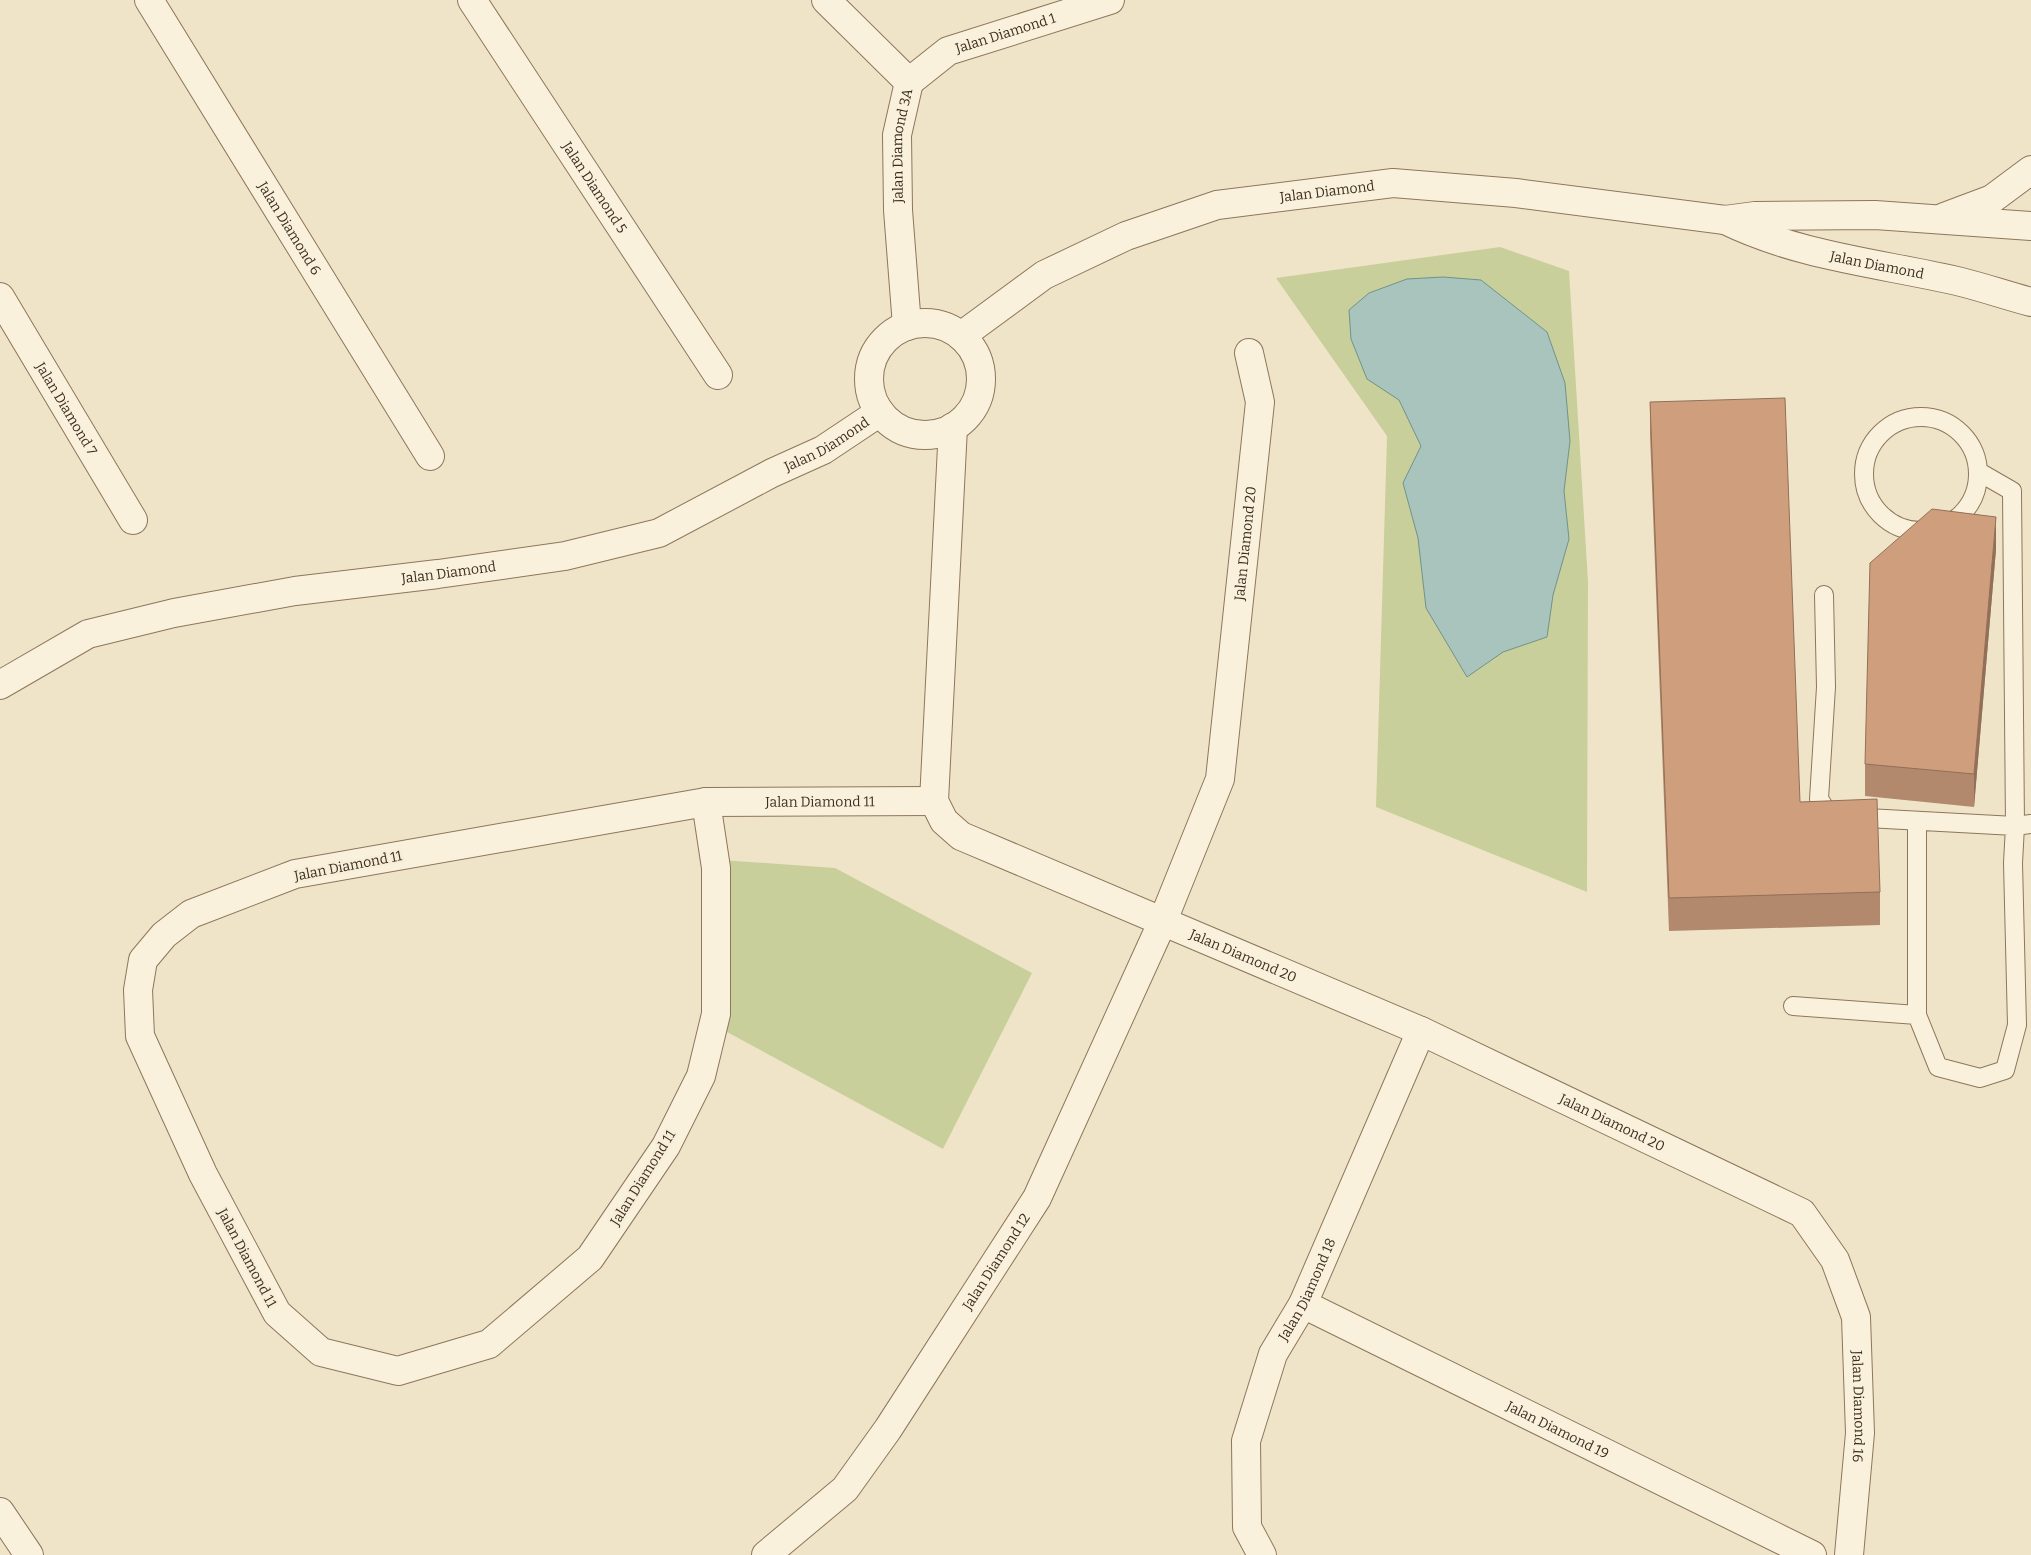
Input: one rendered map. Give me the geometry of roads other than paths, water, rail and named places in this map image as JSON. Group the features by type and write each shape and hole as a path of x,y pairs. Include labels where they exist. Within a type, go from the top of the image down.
{"street":[{"name":"Jalan Diamond 6","path":"149,0 430,456"},
{"name":"Jalan Diamond 5","path":"472,0 718,375"},
{"name":"Jalan Diamond 3A","path":"826,0 909,82 897,136 898,210 907,326"},
{"name":"Jalan Diamond 1","path":"909,82 948,51 1110,0"},
{"path":"1938,220 1992,199 2031,170"},
{"name":"Jalan Diamond","path":"961,336 1044,274 1126,236 1217,205 1393,183 1516,193 1725,220 1755,216 1865,215 2031,226"},
{"name":"Jalan Diamond","path":"1725,220 1751,233 1830,257 1961,282 2027,304"},
{"name":"Jalan Diamond 7","path":"0,297 134,520"},
{"path":"920,323 935,324 949,328 961,336 974,351 980,370 980,390 972,409 959,423 941,432 924,435 907,432 892,424 880,412 872,396 869,379 871,362 879,346 891,334 907,326 920,323"},
{"name":"Jalan Diamond 20","path":"1249,353 1260,402 1220,779 1162,923 1421,1031 1802,1212 1835,1260"},
{"name":"Jalan Diamond","path":"0,685 88,634 174,613 295,591 438,574 565,556 659,533 772,473 823,450 880,412"},
{"path":"953,427 934,801 944,820 961,836 1162,923"},
{"name":"Jalan Diamond 11","path":"706,802 716,868 716,1014 701,1076 666,1146 590,1258 489,1344 398,1371 321,1352 276,1313 203,1174 140,1036 138,990 143,960 164,934 191,914 295,874 706,802 934,801"},
{"name":"Jalan Diamond 12","path":"766,1555 845,1489 888,1429 1037,1198 1162,923"},
{"name":"Jalan Diamond 18","path":"1262,1555 1248,1526 1246,1441 1273,1354 1304,1304 1421,1031"},
{"name":"Jalan Diamond 16","path":"1835,1260 1856,1317 1860,1433 1849,1555"},
{"name":"Jalan Diamond 19","path":"1304,1304 1812,1555"},
{"path":"0,1512 29,1555"}],"lane":[{"path":"1917,822 1917,1015 1938,1067 1980,1078 2005,1070 2017,1025 2014,863 2023,825 2012,490 1979,472 1975,454 1966,438 1952,426 1935,418 1916,417 1898,421 1883,431 1871,445 1865,462 1864,481 1869,498 1880,515 1896,526 1915,532 1935,531 1953,523 1967,510 1976,492 1979,472"},
{"path":"1824,595 1826,686 1819,799 1830,816 1917,822 2023,825"},
{"path":"1793,1006 1917,1015"}],"water":[{"path":"1443,277 1481,280 1547,332 1565,383 1570,441 1564,491 1569,539 1553,595 1547,637 1503,652 1467,677 1426,608 1418,538 1403,483 1421,446 1399,400 1367,379 1351,339 1349,310 1369,293 1407,279"}]}
